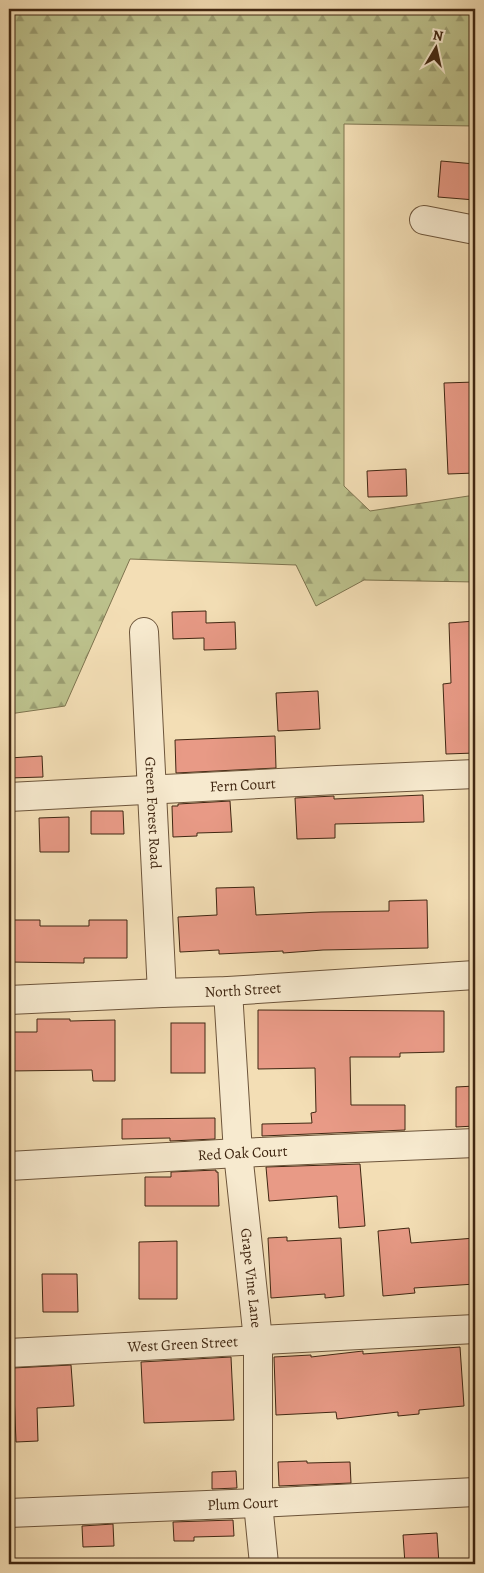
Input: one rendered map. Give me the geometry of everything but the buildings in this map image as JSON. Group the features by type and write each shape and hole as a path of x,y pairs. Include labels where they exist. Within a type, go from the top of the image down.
{"street":[{"path":"424,220 475,230"},
{"name":"Green Forest Road","path":"144,632 162,992"},
{"name":"Fern Court","path":"9,797 475,774"},
{"name":"North Street","path":"9,1000 162,992 228,991 475,975"},
{"name":"Grape Vine Lane","path":"228,991 238,1153 258,1340 258,1503 264,1564"},
{"name":"Red Oak Court","path":"9,1166 238,1153 475,1143"},
{"name":"West Green Street","path":"9,1353 475,1329"},
{"name":"Plum Court","path":"9,1513 475,1492"}],"green space":[{"path":"9,9 475,9 475,126 344,124 344,486 370,511 475,495 475,582 364,580 316,606 296,565 130,559 65,706 9,714"}]}
